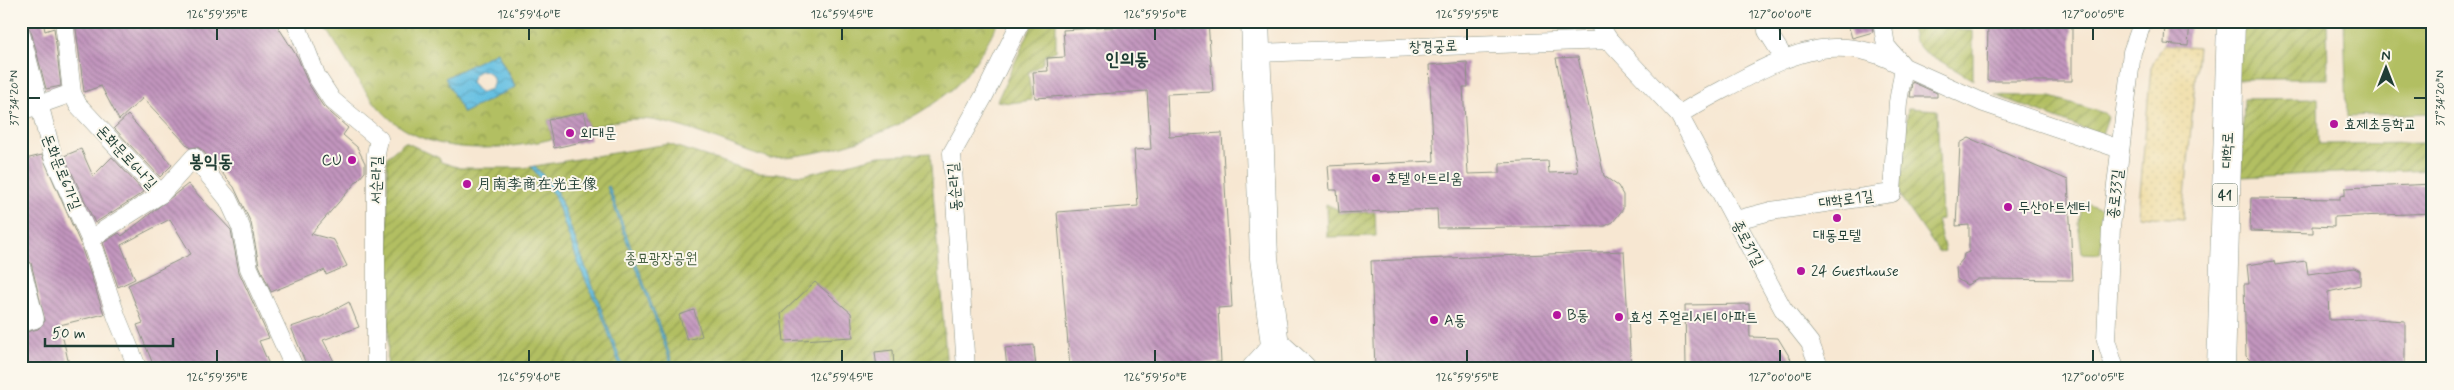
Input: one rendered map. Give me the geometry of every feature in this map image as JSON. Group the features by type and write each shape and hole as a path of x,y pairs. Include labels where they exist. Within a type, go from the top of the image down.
{"main road":[{"path":"1255,21 1264,258 1277,357"},
{"name":"대학로","path":"2221,369 2231,21"},
{"path":"1256,369 1277,357"},
{"path":"1277,357 1302,369"}],"street":[{"name":"돈화문로6나길","path":"64,21 72,93 78,105 161,194 194,157 228,200 242,228 249,268 295,369"},
{"name":"서순라길","path":"296,21 317,77 332,100 379,139 376,154 376,369"},
{"name":"동순라길","path":"966,369 952,153 984,96 1021,21"},
{"name":"종로31길","path":"1597,21 1609,40 1678,115 1783,309 1810,343 1820,369"},
{"path":"1768,21 1767,31 1784,58"},
{"path":"1882,21 1886,46 1904,67"},
{"name":"종로33길","path":"2115,369 2106,340 2112,227 2132,52 2143,21"},
{"name":"돈화문로6가길","path":"21,34 53,157 90,238 117,318 138,369"},
{"name":"창경궁로","path":"1257,53 1609,40"},
{"path":"1678,115 1784,58 1814,49 1848,49 1872,52 1984,103 2120,149"},
{"name":"대학로1길","path":"1736,220 1771,210 1892,193 1898,102 1904,67"},
{"path":"21,111 72,93"},
{"path":"90,238 161,194"},
{"path":"21,266 36,319 21,324"}],"green space":[{"path":"322,21 999,21 989,40 964,77 949,92 908,119 886,130 840,147 792,156 769,158 685,128 651,120 624,120 588,128 584,112 548,120 552,139 507,147 484,148 461,147 439,143 418,136 398,125 381,110 357,78","holes":["497,52 515,87 463,113 446,78"]},
{"path":"1034,21 1059,21 1056,23 1056,51 1045,55 1042,64 1028,73 1032,100 1010,103 997,101"},
{"path":"1910,21 1959,21 1959,30 1973,31 1973,80 1923,51 1914,40"},
{"path":"2238,21 2327,21 2328,79 2236,79"},
{"path":"2344,21 2433,21 2433,113 2347,116"},
{"path":"1995,95 2051,97 2104,113 2108,117 2102,134 2098,134"},
{"path":"2318,98 2319,144 2433,143 2433,169 2241,177 2244,99"},
{"path":"1908,108 1937,110 1942,219 1937,220 1945,251 1939,252 1902,199 1899,190"},
{"name":"종묘광장공원","path":"405,142 439,158 441,162 460,168 523,168 668,144 758,173 804,175 879,156 930,153 947,369 387,369 389,312 387,157"},
{"path":"2084,202 2104,210 2100,254 2082,253 2078,223"},
{"path":"1326,204 1339,210 1339,213 1375,212 1376,236 1327,237"}],"sand":[{"path":"2164,44 2198,47 2183,219 2138,216 2151,67"}],"water":[{"path":"497,52 515,87 463,113 445,78","holes":["482,70 489,73 493,80 491,89 480,93 471,81 477,72"]},
{"path":"535,166 557,191 624,369 621,369 604,321 580,268 554,195 531,167"},
{"path":"609,186 675,369 673,369 607,187"}],"building":[{"path":"24,21 43,21 45,31 54,28 61,86 46,89 31,31"},
{"path":"75,21 272,21 277,25 298,58 308,83 323,106 348,128 343,135 357,147 365,163 365,172 311,234 334,240 347,266 326,275 325,270 271,292 259,265 251,223 234,187 202,150 197,147 190,148 143,98 119,120 101,86 84,92"},
{"path":"1208,21 1213,92 1167,94 1169,136 1222,133 1232,307 1218,308 1221,362 1139,367 1139,369 1070,369 1057,212 1138,206 1134,150 1151,149 1147,91 1035,98 1033,72 1048,71 1047,58 1065,57 1063,30"},
{"path":"1847,21 1871,21 1873,32 1852,38"},
{"path":"1988,21 2072,21 2072,81 1987,81"},
{"path":"2165,21 2190,21 2188,46 2164,44"},
{"path":"1578,57 1604,176 1618,186 1623,195 1623,209 1613,222 1605,226 1438,228 1437,209 1339,213 1337,190 1330,190 1328,166 1434,161 1429,65 1467,62 1468,87 1463,87 1468,174 1500,173 1500,163 1548,161 1549,173 1578,172 1556,58"},
{"path":"1912,82 1937,93 1937,97 1910,97"},
{"name":"외대문","path":"584,112 591,140 554,148 548,120"},
{"path":"128,115 172,165 160,177 114,128"},
{"path":"1969,138 2068,180 2073,280 1978,279 1967,285 1957,279 1956,267 1963,259 1964,254 1969,252 1969,225 1956,226 1960,143"},
{"path":"81,149 93,176 112,157 144,192 95,223 64,156"},
{"path":"42,155 80,243 104,314 60,325 70,369 21,369 21,333 38,329 45,321 31,263 24,256 21,247 21,160"},
{"path":"188,184 231,230 239,272 269,338 259,341 271,369 155,369 137,325 143,323 128,285 191,254 170,219 121,245 135,279 118,287 103,243 119,233 122,236"},
{"path":"2433,184 2433,213 2334,217 2334,227 2313,226 2313,233 2250,231 2251,198 2340,199 2340,196 2345,195 2345,188"},
{"path":"1624,251 1631,369 1375,369 1371,261"},
{"path":"2274,261 2275,265 2306,261 2308,274 2354,268 2360,271 2360,285 2328,292 2329,320 2374,319 2405,321 2405,369 2259,369 2246,356 2244,284 2249,284 2247,265"},
{"path":"815,282 851,313 853,337 784,341 781,314"},
{"path":"349,302 359,327 323,340 338,369 308,369 291,327 321,317"},
{"path":"1749,304 1750,337 1778,338 1792,361 1750,362 1750,366 1686,367 1685,305"},
{"path":"694,310 702,336 687,340 679,315"},
{"path":"1034,345 1036,369 1007,369 1005,348"},
{"path":"893,350 894,369 877,369 875,352"}],"place":[{"name":"효제초등학교","path":"2334,124"},
{"name":"외대문","path":"570,133"},
{"name":"CU","path":"352,160"},
{"name":"호텔 아트리움","path":"1376,178"},
{"name":"月南李商在光主像","path":"467,184"},
{"name":"두산아트센터","path":"2008,207"},
{"name":"대동모텔","path":"1837,218"},
{"name":"24 Guesthouse","path":"1801,271"},
{"name":"B동","path":"1557,315"},
{"name":"효성 주얼리시티 아파트","path":"1619,317"},
{"name":"A동","path":"1434,320"}],"district":[{"name":"인의동","path":"1127,59"},
{"name":"봉익동","path":"211,161"}]}
